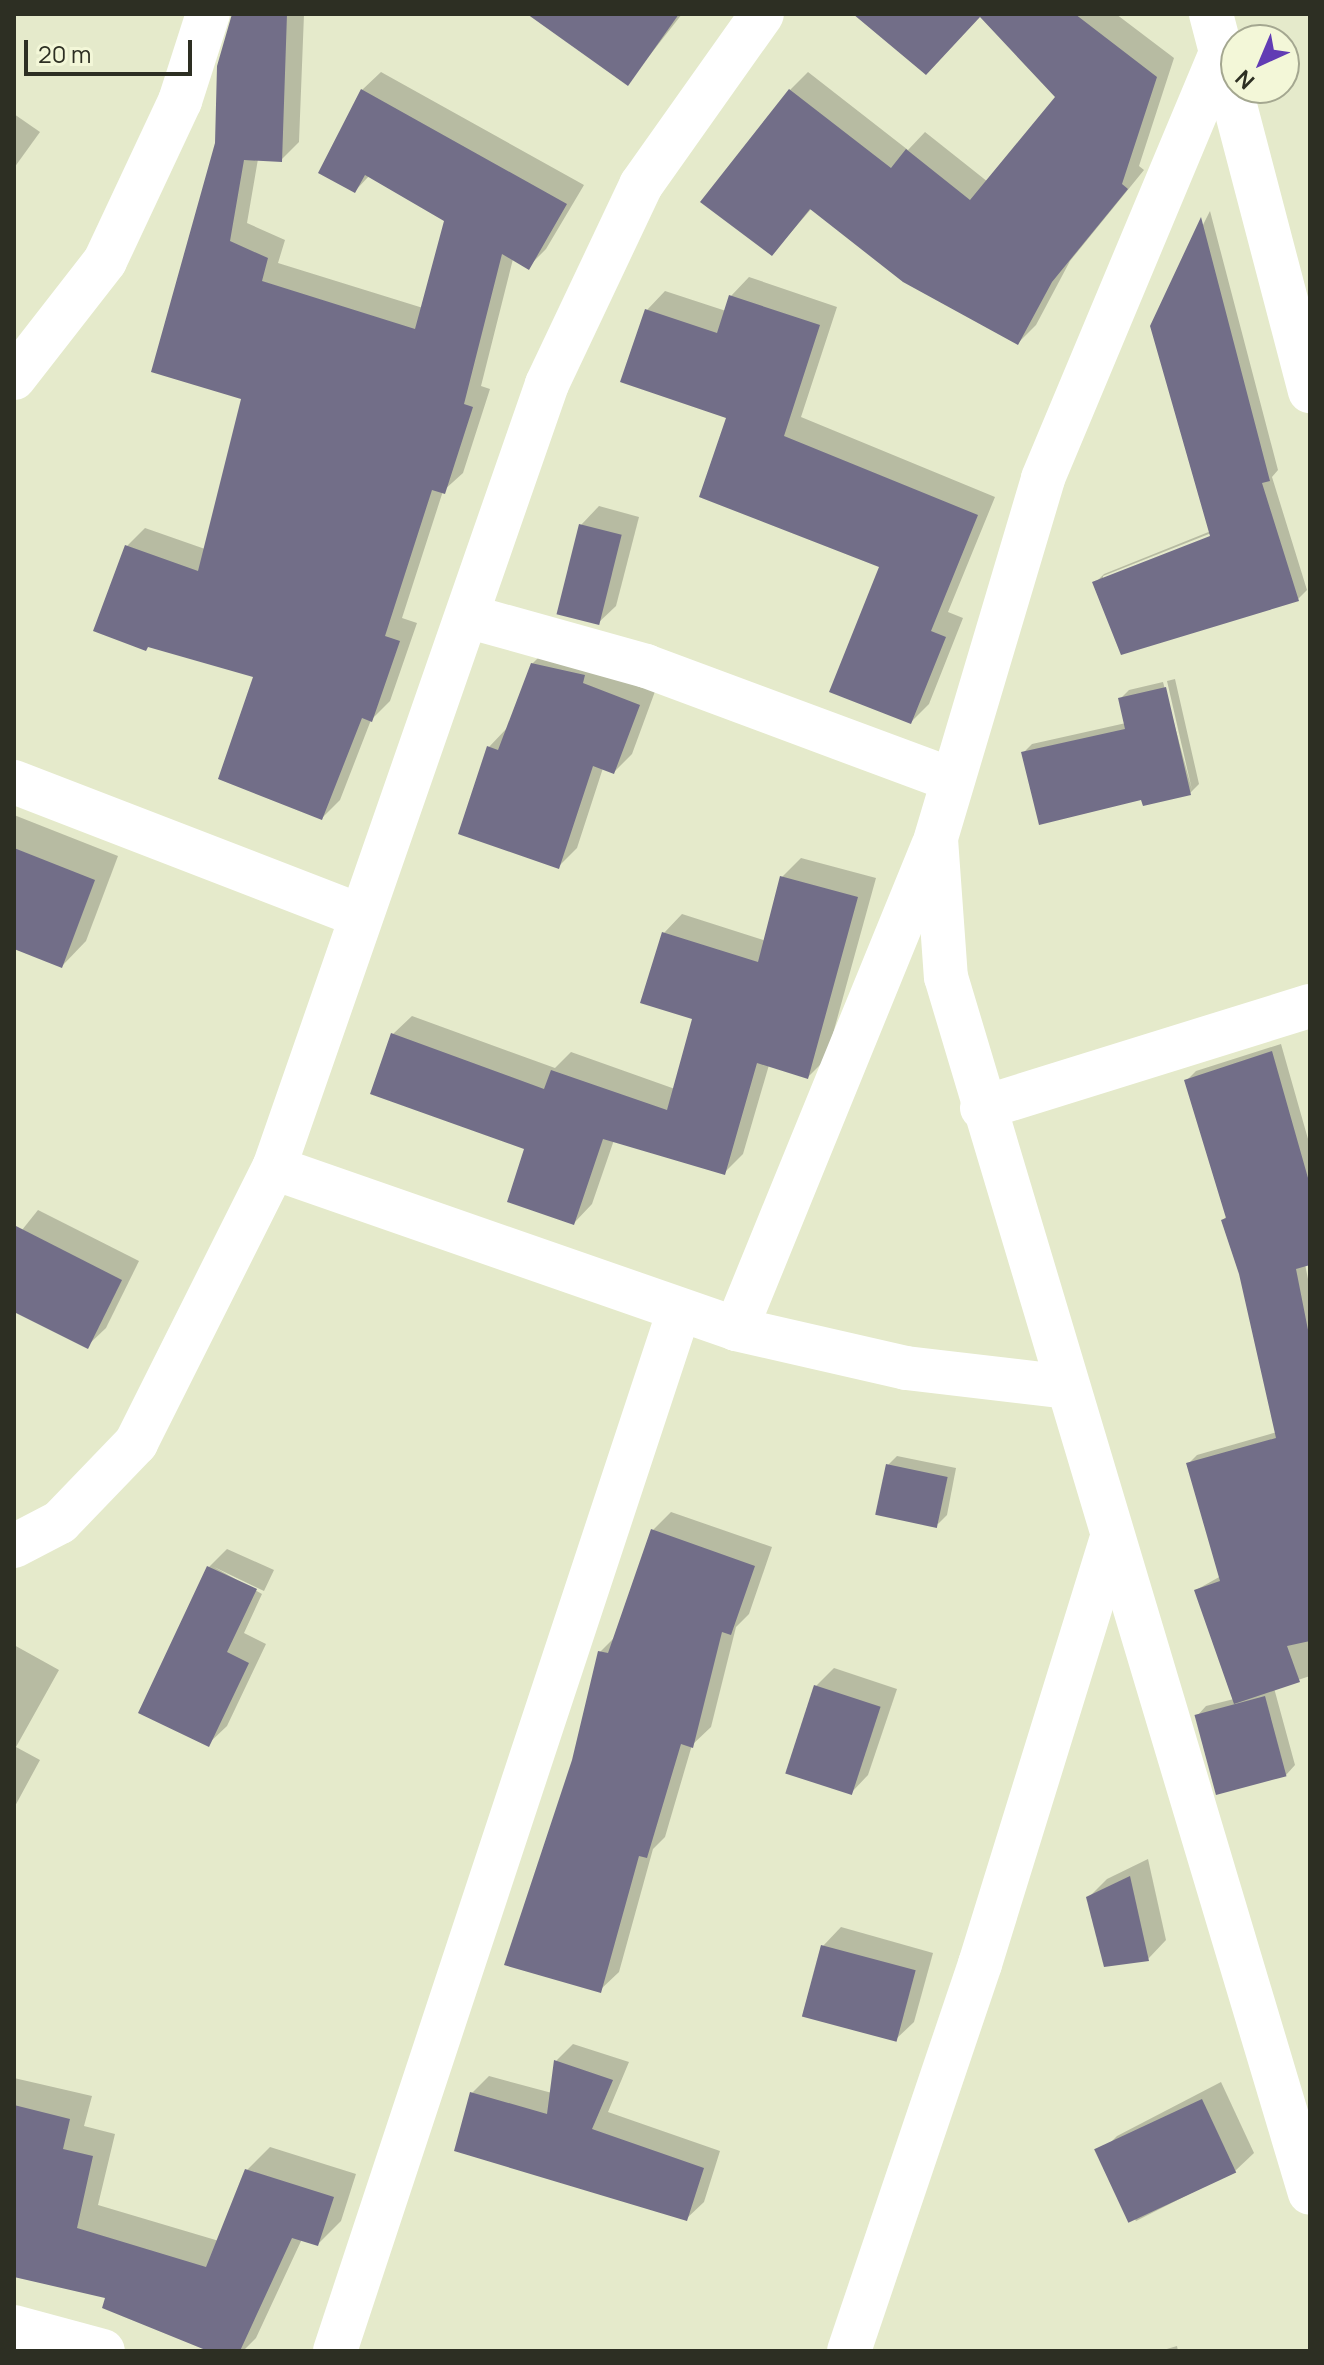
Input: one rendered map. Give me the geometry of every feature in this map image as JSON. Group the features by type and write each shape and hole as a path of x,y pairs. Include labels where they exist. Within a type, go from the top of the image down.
{"street":[{"path":"14,378 105,261 180,101 208,14"},
{"path":"14,1546 60,1522 136,1443 274,1168 547,384 641,185 762,14"},
{"path":"1216,34 1310,391"},
{"path":"736,1329 936,839 950,779 1043,479 1216,34"},
{"path":"467,616 646,666 950,779"},
{"path":"14,782 361,916"},
{"path":"936,839 946,977 982,1108 1310,2193"},
{"path":"982,1108 1310,1006"},
{"path":"274,1168 736,1329 906,1368 1068,1387"},
{"path":"335,2351 679,1311"},
{"path":"849,2351 980,1964 1111,1542"},
{"path":"14,2327 103,2351"}],"building":[{"path":"232,14 287,14 282,162 244,160 230,241 268,258 262,281 415,329 444,221 365,175 355,193 318,173 361,89 567,204 529,270 502,254 464,404 473,407 445,494 432,490 385,636 400,641 372,722 362,718 322,820 218,779 253,677 148,647 146,651 93,631 125,545 198,571 241,399 151,372 215,143 217,66"},
{"path":"527,14 679,14 628,86"},
{"path":"853,14 1075,14 1157,77 1122,184 1128,189 1052,282 1018,345 903,282 810,209 772,256 700,202 789,89 891,168 906,149 970,200 1055,97 980,17 926,75"},
{"path":"1201,217 1270,481 1262,483 1299,601 1121,655 1092,582 1210,536 1150,326"},
{"path":"729,295 820,325 784,436 978,515 931,631 946,637 911,724 829,692 879,567 699,497 726,418 620,382 645,309 717,333"},
{"path":"579,524 622,535 599,625 557,614"},
{"path":"531,663 585,675 583,683 640,705 614,774 593,766 559,869 458,834 487,746 498,750"},
{"path":"1166,687 1191,795 1143,806 1141,800 1039,825 1021,752 1125,729 1118,698"},
{"path":"14,848 95,880 62,968 14,949"},
{"path":"780,876 858,897 808,1079 757,1063 725,1175 603,1139 574,1225 507,1202 524,1149 370,1094 391,1033 544,1089 551,1070 667,1110 692,1019 640,1003 662,932 758,962"},
{"path":"1272,1051 1310,1185 1310,1265 1296,1269 1310,1340 1310,1641 1287,1646 1300,1682 1234,1704 1194,1590 1220,1581 1186,1463 1276,1438 1239,1274 1221,1220 1226,1218 1184,1080"},
{"path":"14,1225 122,1280 88,1349 14,1312"},
{"path":"886,1464 948,1477 937,1528 875,1515"},
{"path":"651,1529 755,1566 731,1635 722,1632 693,1748 681,1744 647,1858 639,1856 601,1993 504,1965 572,1760 598,1651 608,1653"},
{"path":"207,1566 257,1589 227,1652 249,1663 209,1747 138,1713"},
{"path":"814,1685 881,1707 852,1795 785,1773"},
{"path":"1265,1696 1286,1776 1216,1795 1194,1715"},
{"path":"1130,1876 1149,1961 1104,1967 1086,1897"},
{"path":"821,1945 916,1970 897,2042 802,2016"},
{"path":"554,2060 613,2080 592,2129 704,2168 687,2221 454,2151 470,2092 547,2114"},
{"path":"1202,2099 1236,2172 1128,2223 1094,2149"},
{"path":"14,2105 70,2119 63,2149 93,2156 77,2228 206,2267 245,2169 334,2197 318,2246 292,2238 240,2351 208,2351 102,2308 105,2298 14,2277"}]}
